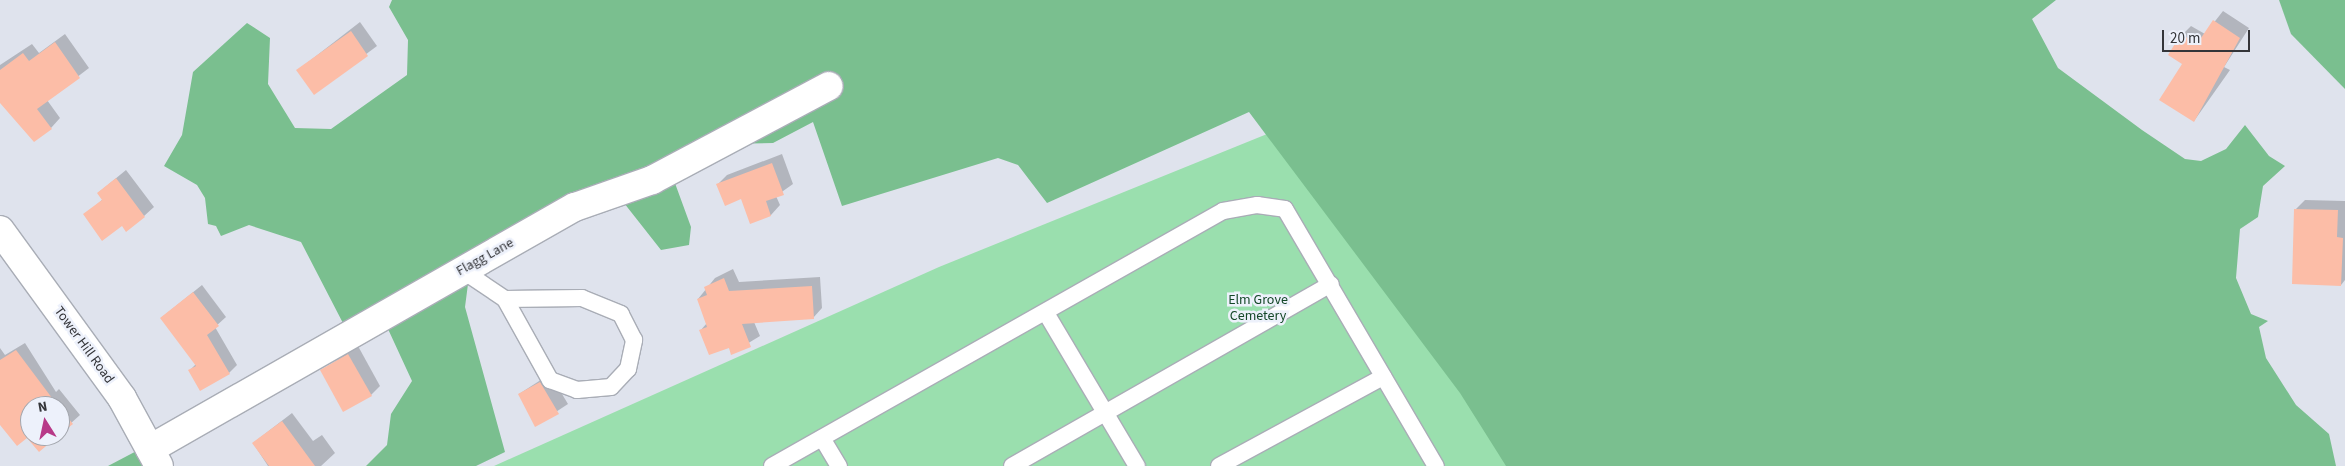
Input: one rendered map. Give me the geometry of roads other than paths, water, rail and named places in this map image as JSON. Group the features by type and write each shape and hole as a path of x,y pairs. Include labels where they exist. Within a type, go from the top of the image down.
{"street":[{"name":"Flagg Lane","path":"155,458 462,270 575,207 652,180 829,86"},
{"name":"Tower Hill Road","path":"0,230 122,398 155,458"}],"lane":[{"path":"772,466 1223,211 1257,205 1285,209 1331,284 1436,466"},
{"path":"462,270 505,299 550,380 577,390 611,387 628,370 634,340 621,314 582,298 505,299"},
{"path":"1012,466 1331,284"},
{"path":"1046,312 1137,466"},
{"path":"1219,466 1383,377"},
{"path":"822,438 839,466"}],"park label":[{"name":"Elm Grove Cemetery","path":"1258,308"}]}
